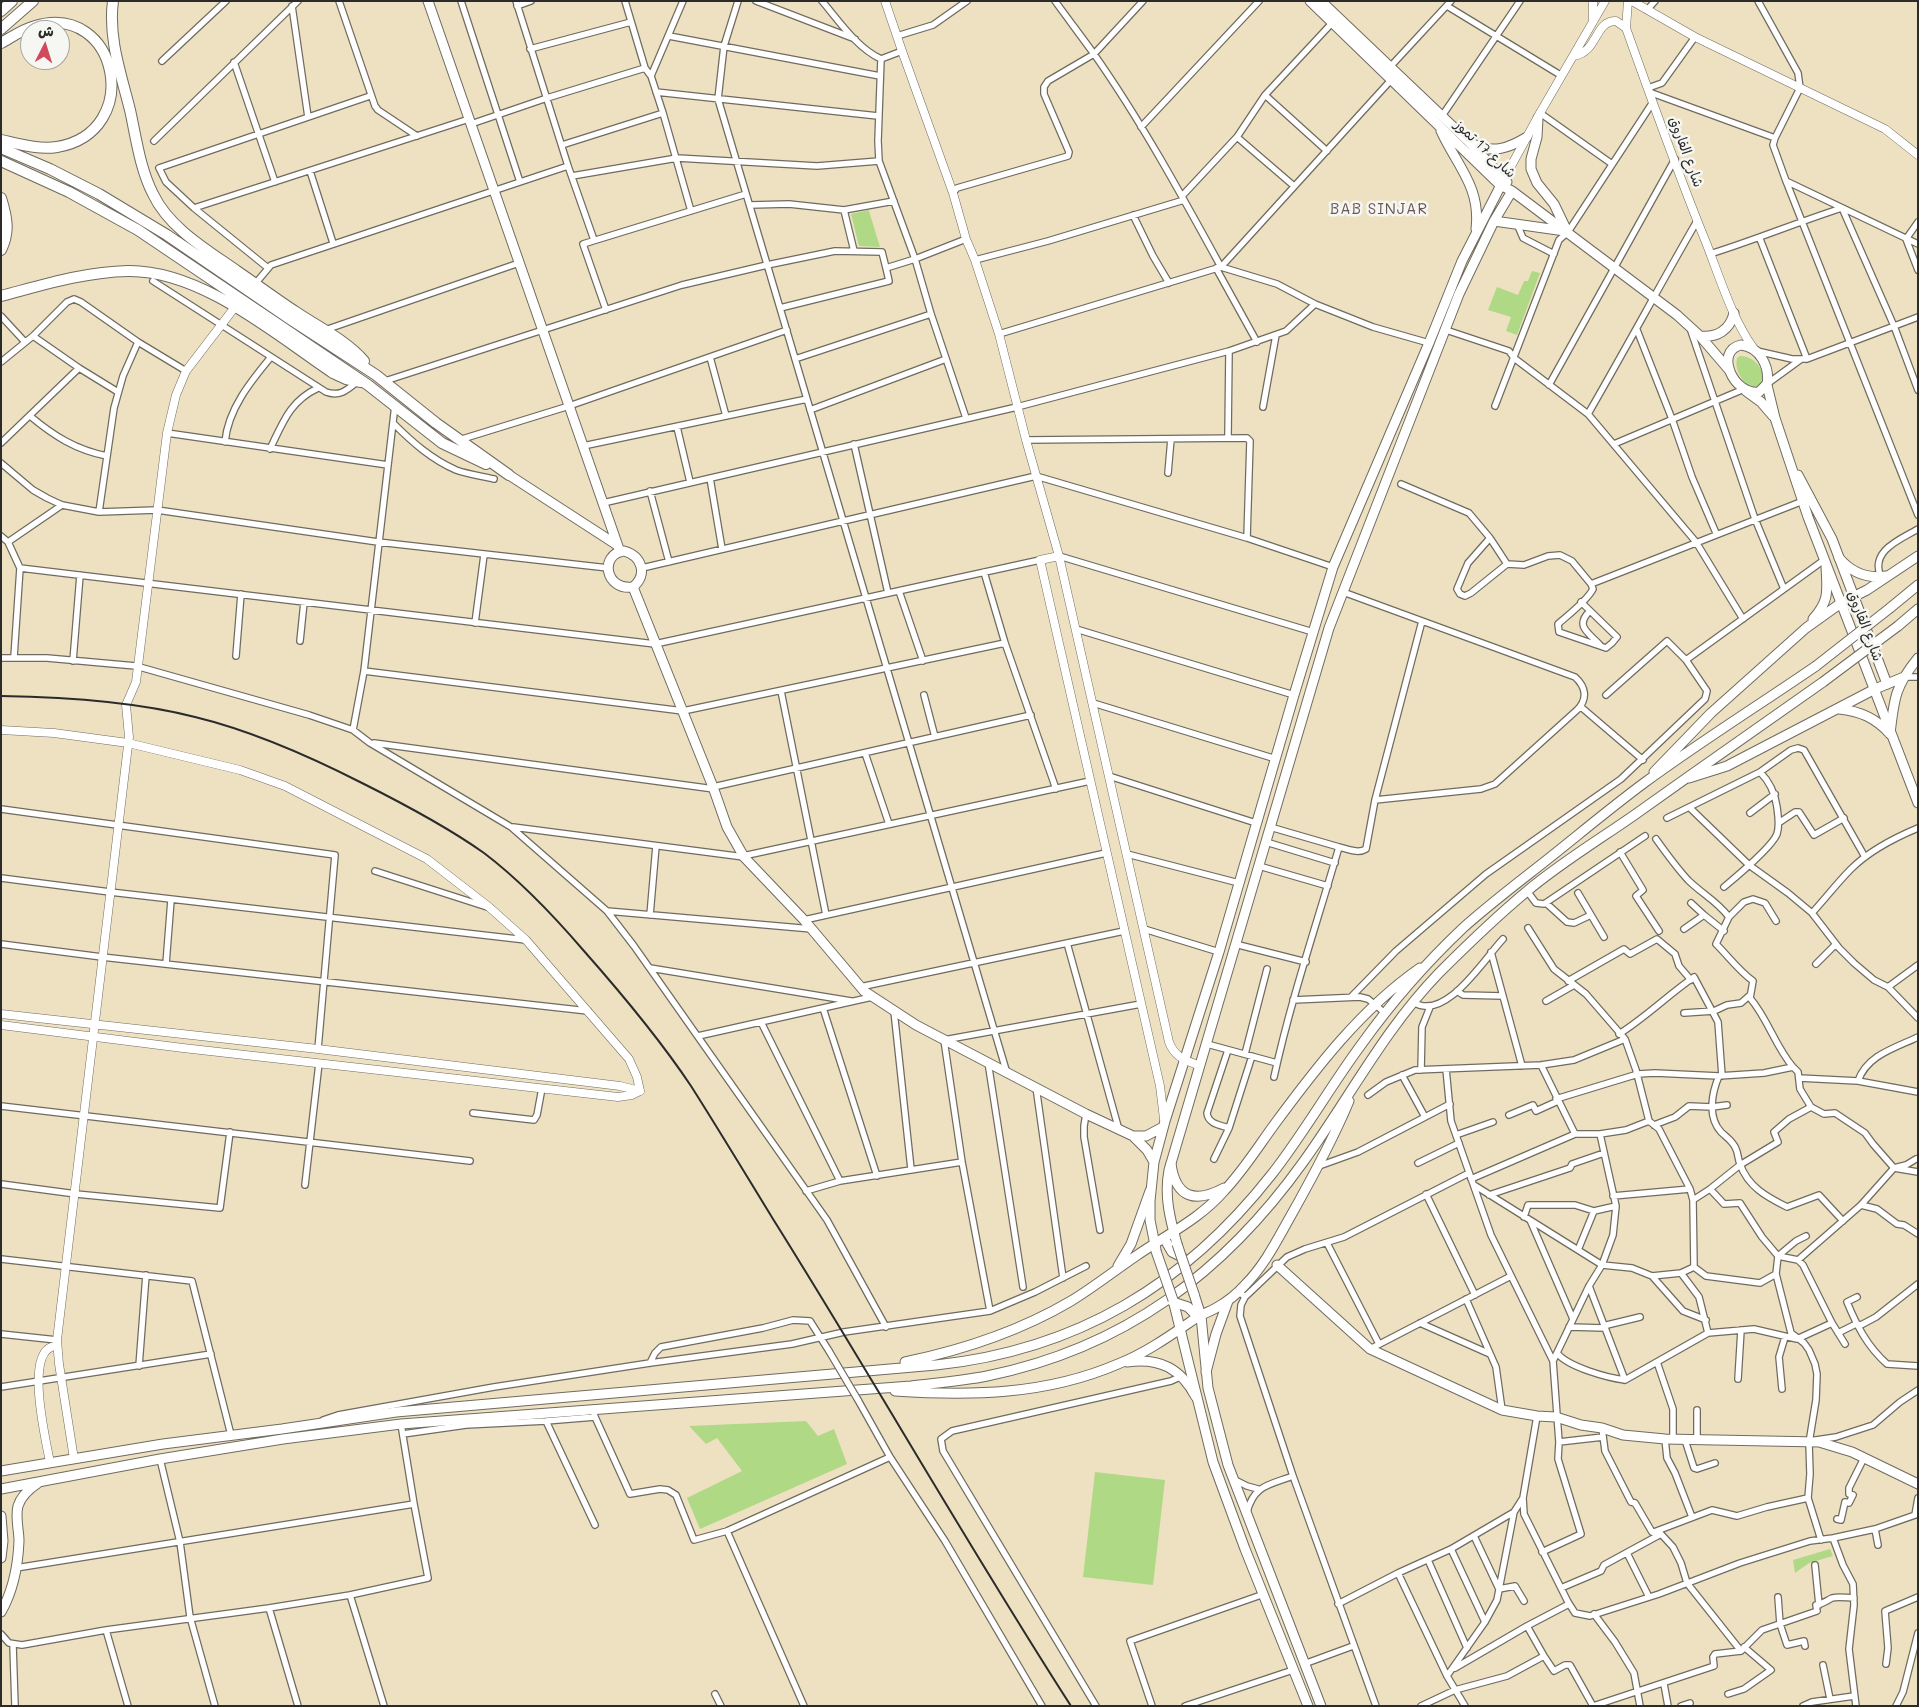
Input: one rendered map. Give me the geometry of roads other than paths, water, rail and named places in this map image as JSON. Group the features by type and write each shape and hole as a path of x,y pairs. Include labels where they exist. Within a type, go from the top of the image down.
{"highway":[{"path":"1,11 12,1"},
{"path":"1,29 33,1"},
{"path":"112,1 112,22 116,52 143,164 152,193 159,204 179,227 290,319 385,381 459,440 509,475"},
{"path":"1,43 24,30 44,24 62,24 78,28 91,37 107,58 112,85 110,104 102,119 91,133 75,143 56,148 44,148 1,140"},
{"path":"1,148 75,181 114,202 241,280 255,284 358,354 376,375"},
{"path":"1,161 52,184 116,217 227,296 364,383 395,405 430,435 453,449 509,475"},
{"path":"1,198 7,218 7,231 1,250"},
{"path":"1,296 62,280 107,272 130,271 152,273 178,279 227,296 235,307 333,373 346,379 364,383"}],"main road":[{"path":"428,1 618,548"},
{"name":"شارع 17 تموز","path":"1310,1 1391,80 1466,140 1502,182"},
{"name":"شارع 17 تموز","path":"1321,1 1390,67 1502,182 1614,266"},
{"path":"1539,116 1531,169 1537,184 1554,204 1568,232"},
{"path":"1440,120 1472,187 1477,218 1474,240"},
{"path":"1466,140 1479,147 1493,150 1513,145 1527,137"},
{"path":"1308,1706 1213,1462 1173,1301 1155,1248 1150,1220 1150,1191 1154,1162 1164,1124 1219,952 1333,567 1462,261 1502,182"},
{"path":"1174,1247 1174,1232 1167,1197 1167,1182 1171,1164 1329,628 1446,330 1458,294 1494,221 1512,191"},
{"path":"1494,221 1568,232"},
{"name":"شارع الفاروق","path":"1614,266 1689,325 1730,371 1734,380 1775,418"},
{"path":"1700,336 1710,336 1724,330 1734,313"},
{"path":"1730,371 1728,358 1732,349 1741,345 1755,350"},
{"name":"شارع الفاروق","path":"1755,350 1767,370 1767,385 1775,418 1825,563 1918,803"},
{"path":"1744,390 1756,392 1762,390 1767,385"},
{"name":"شارع الفاروق","path":"1789,459 1815,505 1840,558 1887,684"},
{"path":"509,475 618,548 636,557 642,568 640,579 633,588"},
{"path":"1363,495 1378,501"},
{"path":"618,548 608,568 609,574 616,584 633,588"},
{"path":"1644,783 1705,719 1806,628 1841,603 1918,556"},
{"path":"1840,558 1855,571 1868,576 1891,574"},
{"path":"1806,628 1825,604 1827,592 1825,563"},
{"path":"1,1471 163,1444 306,1426 396,1412 936,1365 980,1359 1022,1349 1065,1335 1096,1321 1153,1288 1212,1241 1228,1225 1272,1174 1384,1013 1432,959 1491,903 1644,783 1816,666 1918,585"},
{"path":"633,588 714,788 727,827 743,857 804,920 860,986 894,1011 944,1040 1006,1070 1086,1114 1133,1136 1147,1150 1154,1162"},
{"path":"1,1489 160,1459 283,1439 401,1424 594,1413 910,1386 986,1376 1053,1357 1092,1342 1153,1310 1204,1273 1230,1250 1304,1161 1379,1045 1413,1002 1457,956 1527,891 1823,682 1898,626 1918,608"},
{"path":"1890,734 1895,694 1904,676 1918,658"},
{"path":"1684,779 1706,774 1727,766 1875,689 1904,676"},
{"path":"1839,708 1868,716 1884,727 1890,734"},
{"path":"875,1369 936,1355 989,1339 1054,1310 1155,1248 1164,1238 1205,1210 1229,1186 1312,1074 1375,1006 1401,982 1432,959"},
{"path":"860,1389 946,1394 1007,1392 1065,1382 1120,1364 1180,1330 1199,1316 1242,1294 1266,1259 1320,1166 1357,1080"},
{"path":"1133,1136 1146,1136 1164,1124"},
{"path":"1171,1164 1176,1184 1188,1195 1203,1197 1229,1186"},
{"path":"1113,1273 1131,1244 1150,1191"},
{"path":"1164,1238 1182,1257 1194,1294 1199,1316 1209,1396 1232,1477 1321,1706"},
{"path":"1277,1264 1370,1349 1502,1410 1538,1416 1556,1416 1603,1432 1669,1439 1819,1442 1864,1458 1918,1484"},
{"path":"1206,1372 1212,1345 1228,1300"},
{"path":"1173,1301 1188,1307 1199,1316"},
{"path":"1120,1364 1141,1361 1157,1363 1182,1376 1196,1397"},
{"path":"1,1612 9,1594 16,1568 19,1541 18,1506 30,1488 40,1482"},
{"path":"1234,1519 1246,1515"},
{"path":"1,1516 3,1541 1,1558"}],"street":[{"path":"162,61 226,1"},
{"path":"154,141 298,1"},
{"path":"339,1 370,96 378,110 417,136"},
{"path":"461,1 520,182"},
{"path":"531,1 516,3 568,166 594,240"},
{"path":"625,1 645,68 652,76 691,211"},
{"path":"738,1 724,46 718,99 1006,1070"},
{"path":"756,1 855,39"},
{"path":"822,1 855,39 872,55 881,58 902,51"},
{"path":"885,1 953,193 966,239 976,260 999,334 1026,440 1059,556 1169,1042 1175,1054 1200,1066"},
{"path":"897,36 933,25 967,1"},
{"path":"1056,1 1094,54 1141,127 1183,198 1257,342"},
{"path":"953,193 957,188 1068,156 1069,152 1043,90 1048,82 1094,54 1143,1"},
{"path":"1141,127 1259,1"},
{"path":"1440,120 1520,1"},
{"path":"1592,1 1592,23"},
{"path":"1502,182 1605,1"},
{"path":"1626,28 1628,1"},
{"path":"1632,1 1695,37 1885,129 1918,154"},
{"path":"1647,10 1655,1"},
{"path":"1758,1 1798,73 1800,88 1773,145 1918,515"},
{"path":"652,76 681,3"},
{"path":"1390,67 1449,3 1496,36 1562,76"},
{"path":"292,6 308,117"},
{"path":"1574,56 1588,50 1601,28 1607,22 1616,21 1626,28"},
{"path":"530,49 631,22"},
{"path":"976,260 1133,216 1183,198 1238,137 1265,95 1332,23"},
{"name":"شارع الفاروق","path":"1626,28 1710,254 1734,313 1743,332 1755,350"},
{"path":"669,36 880,76"},
{"path":"1649,90 1662,83 1695,37"},
{"path":"881,58 878,116 879,161 915,259 931,314 966,418"},
{"path":"234,62 274,182"},
{"path":"194,208 417,136 499,115 645,68"},
{"path":"999,334 1218,267 1391,80"},
{"path":"1649,90 1775,138"},
{"path":"656,92 878,116"},
{"path":"1265,95 1327,151"},
{"path":"268,268 194,208 166,182 160,168 370,96"},
{"path":"1495,406 1559,240 1568,232 1653,102"},
{"path":"562,145 663,112"},
{"path":"1539,116 1612,164"},
{"path":"1238,137 1294,186"},
{"path":"572,176 677,158 817,166 879,161"},
{"path":"1549,385 1675,159"},
{"path":"255,284 271,265 568,166"},
{"path":"310,171 333,243"},
{"path":"1786,181 1918,244"},
{"path":"606,310 583,244 746,194"},
{"path":"750,205 789,204 844,210 894,201"},
{"path":"1710,254 1842,208"},
{"path":"1842,208 1894,326 1918,390"},
{"path":"844,210 854,251"},
{"path":"1133,216 1152,256 1169,283"},
{"path":"1588,414 1697,221"},
{"path":"1906,239 1918,222"},
{"path":"1517,224 1522,238 1554,254"},
{"path":"1760,238 1807,359"},
{"path":"886,268 966,239"},
{"path":"1906,239 1918,270"},
{"path":"385,381 682,285 835,251 882,252 888,281 780,308"},
{"path":"324,330 519,263"},
{"path":"1218,267 1277,284 1315,304 1373,328 1429,343"},
{"path":"153,281 326,392 338,394 364,383"},
{"path":"1,362 33,336 67,302 74,299 138,342 186,370"},
{"path":"602,503 1017,406 1229,351 1286,331 1315,304"},
{"path":"74,1459 57,1343 128,743 129,725 126,705 135,687 136,666 167,433 174,401 186,370 235,307"},
{"path":"795,359 931,314"},
{"path":"1,316 25,342"},
{"path":"1755,350 1800,360 1807,359 1918,317"},
{"path":"1689,325 1755,519 1784,589"},
{"path":"459,440 569,406 787,330"},
{"path":"1446,330 1509,351 1514,358 1588,414 1696,542 1744,618"},
{"path":"1637,330 1672,419 1692,477 1716,534"},
{"path":"1264,406 1276,335"},
{"path":"33,336 78,368 118,392"},
{"path":"99,512 118,392 127,364 138,342"},
{"path":"1228,437 1229,351"},
{"path":"225,442 226,429 238,402 271,357"},
{"path":"710,357 726,416"},
{"path":"810,410 946,359"},
{"path":"1767,385 1800,360"},
{"path":"1,443 78,368"},
{"path":"270,449 296,401 318,388"},
{"path":"1614,444 1744,390"},
{"path":"583,446 807,399"},
{"path":"353,730 364,671 395,405"},
{"path":"30,416 71,445 88,452 107,456"},
{"path":"393,423 415,445 433,458 456,470 494,479"},
{"path":"677,427 690,482"},
{"path":"167,433 388,465"},
{"path":"1026,440 1243,437 1250,441 1247,538"},
{"path":"1168,473 1170,439"},
{"path":"854,444 888,593"},
{"path":"1,463 33,490 46,498 62,505 99,512 157,510 378,542 608,568"},
{"path":"642,568 1036,476 1247,538 1333,567"},
{"path":"710,478 722,550"},
{"path":"1401,484 1469,513 1490,538 1507,564"},
{"path":"650,492 669,562"},
{"path":"1591,584 1803,501"},
{"path":"8,542 62,505"},
{"path":"1881,576 1879,565 1883,552 1892,544 1918,529"},
{"path":"1,536 8,542 20,568 14,657"},
{"path":"1490,538 1468,563 1457,589 1460,594 1465,596 1471,593 1507,564 1524,565 1548,556 1560,555 1572,561 1593,589 1590,595 1581,602 1558,624 1559,632 1606,648 1617,637 1581,602"},
{"path":"475,622 484,555"},
{"path":"20,568 655,644 1059,556 1313,632"},
{"path":"1040,560 1164,1104 1164,1124"},
{"path":"1686,660 1784,589 1825,563"},
{"path":"984,572 1005,643 1032,715 1056,788"},
{"path":"73,660 80,575"},
{"path":"899,591 923,661"},
{"path":"1343,592 1575,677 1580,681 1585,694 1581,706 1495,784 1481,789 1375,800"},
{"path":"236,656 240,594"},
{"path":"300,641 304,602"},
{"path":"1590,611 1582,623 1585,630 1601,646"},
{"path":"1270,826 1340,847 1361,852 1366,849 1375,800 1422,621"},
{"path":"1076,630 1294,695"},
{"path":"1351,997 1396,951 1486,874 1599,796 1643,760 1706,699 1707,691 1686,660 1667,641 1606,695"},
{"path":"364,671 683,712 1005,643"},
{"path":"1,658 73,660 136,666 308,715 353,730 370,743 511,827 607,911 650,968 827,1220 886,1327"},
{"path":"1904,676 1917,678"},
{"path":"781,691 826,915"},
{"path":"924,695 935,737"},
{"path":"1093,703 1276,760"},
{"path":"1581,706 1643,760"},
{"path":"370,743 714,788 1032,715"},
{"path":"1,730 54,733 128,743 240,770 285,786 427,860 441,868 526,940 629,1059 640,1091"},
{"path":"1667,818 1760,772 1791,750 1798,748 1804,750 1865,858"},
{"path":"865,753 889,824"},
{"path":"1724,887 1749,865 1776,836 1780,822 1775,794 1766,778 1760,772"},
{"path":"1109,776 1256,823"},
{"path":"511,827 743,857 1090,781"},
{"path":"1750,813 1775,794"},
{"path":"1690,808 1749,865 1812,913 1836,944 1874,980 1888,987 1918,1018"},
{"path":"1,809 335,854 318,1049"},
{"path":"1780,822 1795,812 1800,812 1814,835 1844,818"},
{"path":"1812,913 1851,870 1865,858 1888,843 1918,828"},
{"path":"1527,891 1536,903 1542,905 1645,836"},
{"path":"1656,839 1674,865 1689,880 1715,900 1729,917"},
{"path":"1266,842 1335,863"},
{"path":"650,915 656,846"},
{"path":"1274,1077 1292,1000 1306,962 1340,847"},
{"path":"1620,852 1643,890 1636,896 1658,931"},
{"path":"804,920 1106,853"},
{"path":"1127,854 1239,882"},
{"path":"1259,866 1328,886"},
{"path":"375,871 489,907"},
{"path":"1,878 171,900 526,940"},
{"path":"1578,893 1604,937"},
{"path":"1750,998 1753,982 1739,971 1716,944 1729,917 1744,902 1754,899 1765,904 1776,921"},
{"path":"166,964 171,900"},
{"path":"1546,903 1567,922 1574,923 1591,915"},
{"path":"1692,903 1704,916 1724,930"},
{"path":"607,911 812,929"},
{"path":"1684,928 1704,916"},
{"path":"1528,928 1554,969 1596,1004 1625,1039 1638,1074 1652,1123 1659,1129 1690,1189 1693,1200 1694,1267 1706,1276 1760,1283 1776,1274"},
{"path":"1144,929 1219,952"},
{"path":"860,986 1124,931"},
{"path":"1413,1002 1421,1006 1430,1007 1440,1004 1457,991 1503,939"},
{"path":"1568,981 1624,949 1630,954 1657,940 1675,954 1679,966 1690,980"},
{"path":"1067,943 1119,1130"},
{"path":"1,944 589,1011"},
{"path":"1235,944 1306,962"},
{"path":"1816,964 1836,944"},
{"path":"1491,952 1522,1066"},
{"path":"1888,987 1918,965"},
{"path":"650,968 851,1001"},
{"path":"1245,1054 1268,969"},
{"path":"1619,1034 1640,1021 1694,977 1714,1011 1718,1022 1721,1076 1713,1090 1712,1107 1720,1130 1729,1138 1736,1149 1740,1165 1754,1187 1775,1201 1787,1207 1819,1195 1843,1221"},
{"path":"1546,1001 1574,986"},
{"path":"1457,991 1466,995 1503,996"},
{"path":"698,1036 872,996"},
{"path":"1684,1013 1714,1011 1727,1005 1741,1003 1749,996 1750,998"},
{"path":"1292,1000 1364,998 1384,1013"},
{"path":"1750,998 1760,1010 1778,1047 1792,1067 1798,1072 1800,1089 1811,1107 1824,1114 1835,1113 1865,1132 1872,1144 1894,1168 1918,1172"},
{"path":"990,1311 962,1162 944,1040 1141,1004"},
{"path":"1421,1070 1422,1028 1430,1007"},
{"path":"823,1008 877,1176"},
{"path":"894,1011 911,1169"},
{"path":"1,1014 318,1049 620,1086 640,1091"},
{"path":"761,1022 840,1181"},
{"path":"1,1025 618,1098 640,1091"},
{"path":"183,1048 185,1034"},
{"path":"1858,1081 1865,1065 1888,1049 1918,1037"},
{"path":"1368,1095 1386,1082 1421,1070 1541,1066 1574,1060 1625,1039"},
{"path":"1207,1044 1277,1063"},
{"path":"1228,1050 1207,1116 1212,1122 1229,1128"},
{"path":"1214,1159 1229,1128 1252,1056"},
{"path":"988,1061 1023,1287"},
{"path":"305,1185 319,1063"},
{"path":"1541,1066 1575,1134"},
{"path":"1509,1116 1533,1106 1536,1111 1557,1100 1638,1074 1655,1072 1721,1076 1764,1073 1792,1067"},
{"path":"1446,1068 1451,1122 1491,1235 1553,1361 1559,1442 1558,1459 1581,1534 1542,1552"},
{"path":"1402,1076 1425,1117"},
{"path":"474,1113 534,1120 547,1077"},
{"path":"1799,1078 1858,1081 1918,1092"},
{"path":"1036,1087 1063,1278"},
{"path":"1320,1166 1358,1152 1450,1104"},
{"path":"1376,1706 1292,1476 1240,1316 1242,1294 1277,1264 1296,1253 1344,1238 1426,1194 1575,1134 1600,1134 1626,1130 1674,1116 1689,1106 1712,1107 1727,1105"},
{"path":"1,1106 470,1161"},
{"path":"1693,1200 1740,1165 1778,1142 1774,1132 1790,1119 1811,1107"},
{"path":"1086,1114 1084,1138 1100,1230"},
{"path":"1456,1134 1493,1122"},
{"path":"1,1184 76,1194 220,1208 230,1132"},
{"path":"1553,1361 1589,1286 1602,1265 1613,1235 1616,1206 1600,1134"},
{"path":"1418,1163 1459,1143"},
{"path":"1489,1195 1570,1168 1572,1164 1604,1153"},
{"path":"1798,1260 1861,1205 1894,1168 1906,1165 1916,1159"},
{"path":"806,1191 840,1181 962,1162"},
{"path":"1474,1185 1602,1265 1632,1268 1652,1276 1683,1311 1706,1320"},
{"path":"1613,1196 1690,1189"},
{"path":"1710,1189 1724,1204 1740,1203 1762,1237 1778,1256 1798,1260 1803,1265 1832,1323 1845,1344"},
{"path":"1426,1194 1475,1295"},
{"path":"1524,1217 1528,1204 1575,1204 1594,1211 1616,1206"},
{"path":"1861,1205 1877,1209 1897,1224 1904,1225 1918,1234"},
{"path":"1578,1250 1594,1211"},
{"path":"1530,1220 1573,1319"},
{"path":"1806,1236 1796,1241 1778,1256 1776,1274 1791,1333 1804,1343 1813,1356 1817,1374 1816,1400 1809,1443 1810,1474 1808,1498 1822,1540"},
{"path":"1327,1243 1379,1344"},
{"path":"1,1259 192,1280 231,1435"},
{"path":"306,1426 338,1415 388,1405 650,1363 792,1344 844,1332 990,1311 1035,1292 1086,1266"},
{"path":"1652,1276 1681,1273 1694,1267"},
{"path":"1681,1273 1699,1297 1708,1334"},
{"path":"139,1366 146,1275"},
{"path":"1370,1349 1511,1276"},
{"path":"1838,1333 1856,1324 1862,1325 1876,1317 1918,1284"},
{"path":"1589,1286 1625,1380"},
{"path":"1857,1297 1847,1302 1866,1343 1887,1364 1918,1366"},
{"path":"1466,1299 1496,1367 1502,1410"},
{"path":"1569,1327 1604,1328 1608,1325 1640,1317"},
{"path":"650,1363 655,1353 661,1347 763,1328 793,1320 810,1321 890,1457 945,1541 1042,1706"},
{"path":"1420,1323 1490,1354"},
{"path":"1557,1354 1560,1358 1588,1370 1625,1380 1708,1334 1754,1329 1797,1339 1832,1323"},
{"path":"1738,1379 1742,1330"},
{"path":"1,1334 57,1343"},
{"path":"1782,1389 1779,1357 1785,1337"},
{"path":"50,1463 38,1381 45,1352 57,1343"},
{"path":"1,1387 210,1354"},
{"path":"1657,1362 1674,1409 1667,1458 1675,1472 1692,1517"},
{"path":"1096,1706 943,1451 941,1439 952,1431 1171,1381 1182,1376"},
{"path":"1809,1443 1821,1438 1850,1433 1873,1425 1900,1402 1918,1390"},
{"path":"1697,1410 1697,1440"},
{"path":"403,1434 466,1425 546,1421 594,1413 630,1494 660,1489 668,1490 676,1495 694,1540 727,1531 890,1457"},
{"path":"1538,1416 1522,1498 1524,1514 1575,1613 1590,1616 1649,1597 1740,1563 1810,1541 1875,1529 1916,1514 1918,1498"},
{"path":"546,1421 595,1525"},
{"path":"1,1634 13,1645 22,1645 190,1617 269,1608 350,1595 428,1578 401,1424"},
{"path":"1559,1442 1603,1432 1605,1451 1631,1502 1635,1503 1652,1532 1660,1534 1673,1547 1681,1563 1687,1583 1742,1649 1771,1670 1744,1688 1728,1694"},
{"path":"1685,1440 1694,1468 1697,1469 1715,1463"},
{"path":"1837,1519 1841,1520 1845,1502 1849,1502 1853,1495 1849,1494 1849,1488 1864,1458"},
{"path":"160,1459 180,1542 190,1617 215,1706"},
{"path":"1246,1515 1252,1498 1258,1489 1292,1476"},
{"path":"1232,1477 1247,1486 1258,1489"},
{"path":"1447,1676 1485,1622 1497,1600 1514,1512 1522,1498"},
{"path":"1652,1532 1712,1510 1737,1516 1808,1498"},
{"path":"16,1568 414,1504"},
{"path":"1338,1604 1451,1549 1514,1512"},
{"path":"1875,1529 1878,1544"},
{"path":"727,1531 804,1706"},
{"path":"1561,1588 1601,1570 1604,1565 1660,1534"},
{"path":"1474,1536 1499,1589"},
{"path":"1833,1538 1843,1565 1853,1584 1854,1598 1849,1649 1856,1706"},
{"path":"1451,1549 1485,1622"},
{"path":"1628,1552 1649,1597"},
{"path":"1428,1560 1467,1648"},
{"path":"1815,1565 1819,1605"},
{"path":"1398,1574 1447,1676 1465,1706"},
{"path":"1499,1589 1515,1586 1524,1601"},
{"path":"1152,1706 1130,1641 1264,1594"},
{"path":"350,1595 384,1706"},
{"path":"1778,1597 1780,1624 1787,1645 1804,1641 1805,1646"},
{"path":"1527,1626 1554,1671 1565,1664 1570,1665 1593,1706 1714,1666 1713,1657 1715,1654 1742,1649 1762,1630 1816,1611 1816,1605 1836,1597 1854,1598"},
{"path":"1886,1664 1888,1648 1885,1611 1918,1597"},
{"path":"1452,1670 1569,1604"},
{"path":"269,1608 298,1706"},
{"path":"1594,1614 1615,1642 1634,1673 1640,1706"},
{"path":"106,1630 128,1706"},
{"path":"1896,1706 1903,1692 1918,1634"},
{"path":"13,1645 15,1706"},
{"path":"1304,1664 1353,1646"},
{"path":"1421,1706 1455,1690 1507,1676 1544,1656"},
{"path":"1823,1665 1830,1699"},
{"path":"1185,1706 1293,1670"},
{"path":"1664,1684 1668,1706"},
{"path":"715,1694 721,1706"},
{"path":"1803,1706 1812,1702 1854,1696"},
{"path":"1681,1706 1690,1703"}],"railway":[{"path":"1,696 50,697 148,707 238,729 322,763 424,816 484,853 537,899 626,1000 691,1086 811,1280 995,1585 1071,1706"}],"district":[{"name":"BAB SINJAR","path":"1379,209"}]}
